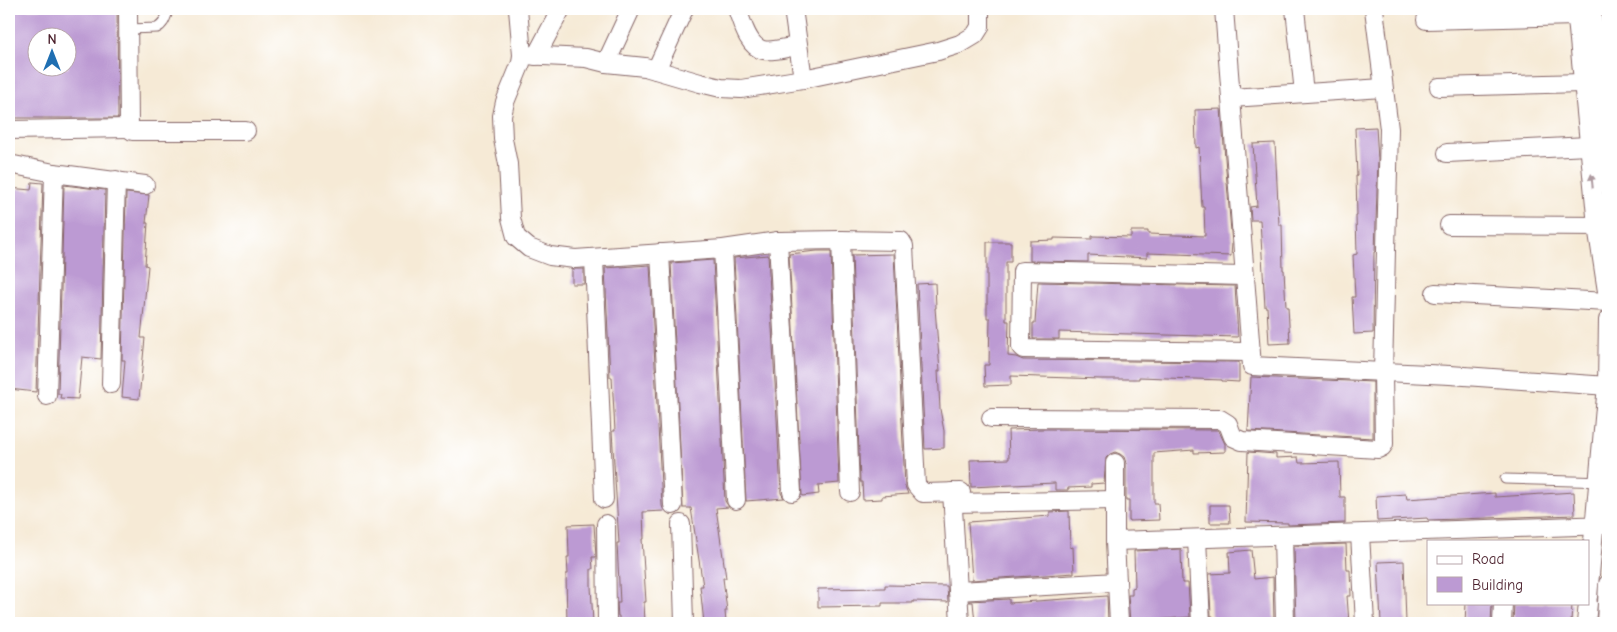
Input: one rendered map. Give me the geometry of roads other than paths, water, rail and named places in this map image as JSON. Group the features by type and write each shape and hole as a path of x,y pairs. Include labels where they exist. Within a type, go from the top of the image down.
{"street":[{"path":"128,9 129,128"},
{"path":"518,9 529,56"},
{"path":"561,9 529,56 521,63 505,102 502,116 503,139 508,164 510,218 516,237 529,248 550,256 575,259 723,249 778,241 901,241 904,246 916,485 923,493 955,496 1115,500"},
{"path":"606,63 631,9"},
{"path":"656,70 684,9"},
{"path":"737,9 751,43 758,48 765,50 798,46"},
{"path":"794,9 802,79"},
{"path":"529,56 586,58 606,63 645,67 721,88 740,89 802,79 938,51 960,44 976,35 980,27 980,9"},
{"path":"1224,9 1250,364 1253,367 1383,372 1607,386"},
{"path":"1295,9 1304,93"},
{"path":"991,418 1220,419 1228,424 1233,437 1242,442 1378,449 1382,447 1384,444 1383,372 1388,129 1374,9"},
{"path":"1426,20 1581,11"},
{"path":"1581,11 1602,68 1608,185"},
{"path":"1581,11 1582,83 1588,146 1603,226 1608,298"},
{"path":"1439,87 1582,83"},
{"path":"1231,98 1383,88"},
{"path":"9,130 129,128 132,131 246,131"},
{"path":"1447,153 1588,146"},
{"path":"9,164 54,173 145,185"},
{"path":"47,396 54,173"},
{"path":"111,384 116,180"},
{"path":"1449,225 1603,226"},
{"path":"841,240 850,492"},
{"path":"778,241 792,492"},
{"path":"723,249 736,500"},
{"path":"660,253 673,505"},
{"path":"594,258 604,499"},
{"path":"1244,276 1022,271 1021,347 1023,349 1250,352"},
{"path":"1435,293 1608,302"},
{"path":"1590,586 1601,525 1608,320"},
{"path":"1115,463 1115,541 1119,623"},
{"path":"955,496 960,623"},
{"path":"606,524 607,623"},
{"path":"681,524 684,623"},
{"path":"1115,541 1360,534 1506,535 1601,525"},
{"path":"1360,534 1366,623"},
{"path":"1283,536 1285,623"},
{"path":"1197,539 1202,623"},
{"path":"958,591 1117,582"},
{"path":"1606,623 1608,584"},
{"path":"1502,623 1503,604"},
{"path":"1586,623 1588,604"}],"lane":[{"path":"128,29 157,28 164,22 169,9"},
{"path":"1505,479 1603,482"}]}
